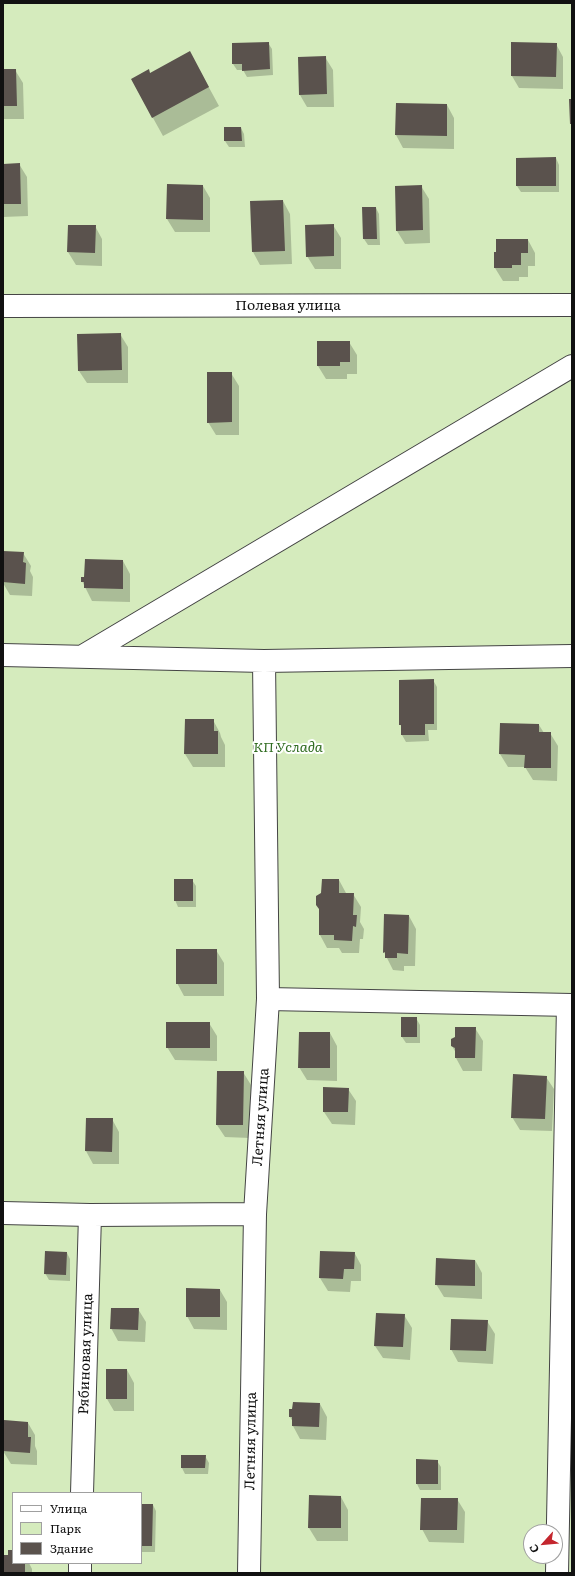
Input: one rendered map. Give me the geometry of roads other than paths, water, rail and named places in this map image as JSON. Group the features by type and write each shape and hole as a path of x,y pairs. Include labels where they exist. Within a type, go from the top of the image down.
{"street":[{"name":"Полевая улица","path":"3,306 572,305"},
{"path":"84,656 572,366"},
{"path":"3,655 264,661 572,656"},
{"name":"Летняя улица","path":"249,1573 255,1214 268,999 264,661"},
{"path":"268,999 570,1005 557,1573"},
{"path":"3,1213 90,1215 255,1214"},
{"name":"Рябиновая улица","path":"82,1492 90,1215"}],"park label":[{"name":"КП Услада","path":"288,748"}]}
